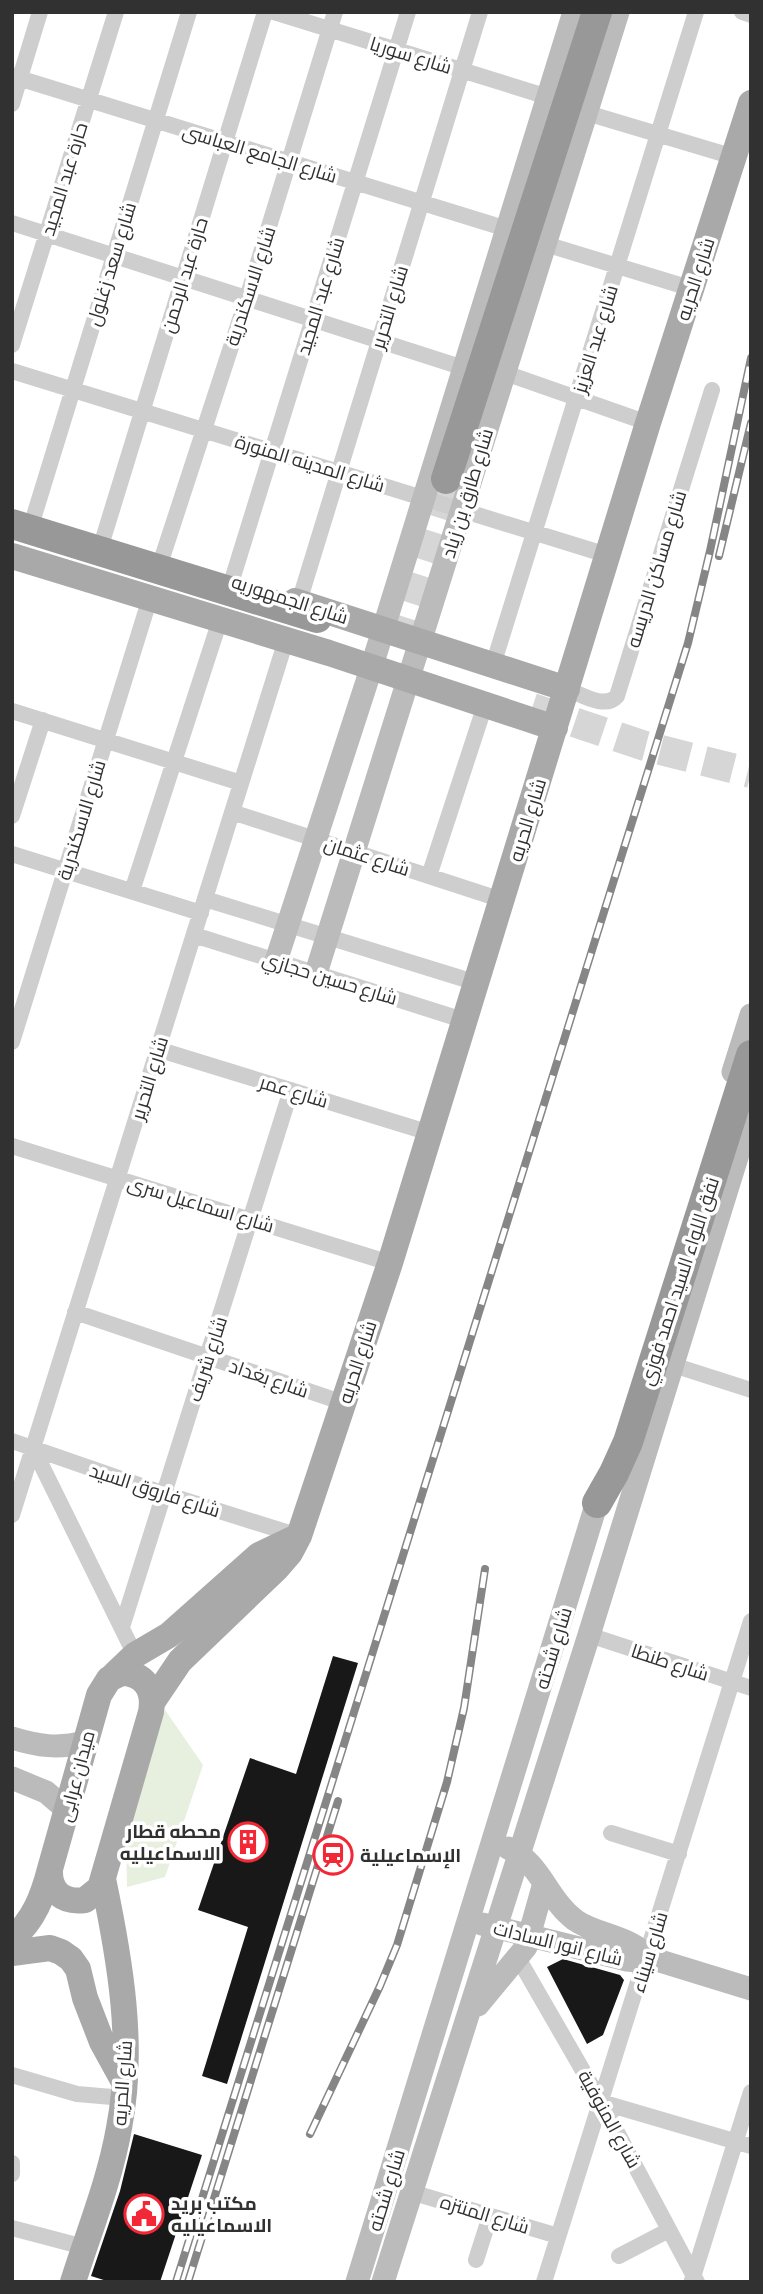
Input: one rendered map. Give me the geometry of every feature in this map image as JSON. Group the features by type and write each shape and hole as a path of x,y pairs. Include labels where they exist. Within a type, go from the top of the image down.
{"highway":[{"path":"435,489 597,12"},
{"name":"شارع الجمهوريه","path":"19,516 313,627"},
{"name":"شارع الجمهوريه","path":"13,555 313,627"},
{"name":"نفق اللواء السيد احمد فوزي","path":"597,1503 628,1442 751,1055"}],"main road":[{"name":"شارع طارق بن زياد","path":"276,961 383,629 435,489 464,368 574,12"},
{"name":"شارع طارق بن زياد","path":"316,973 618,12"},
{"name":"شارع الحريه","path":"153,1701 180,1661 277,1568 290,1553 299,1536 390,1263 607,555 751,103"},
{"name":"شارع الجمهوريه","path":"19,516 103,538 232,580 313,627 371,668 555,728"},
{"name":"شارع الجمهوريه","path":"13,555 220,620 383,629 567,689"},
{"name":"شارع شحته","path":"357,2282 597,1503 751,1015"},
{"name":"شارع شحته","path":"383,2282 589,1635 751,1112"},
{"path":"114,1675 135,1655 169,1635 259,1555 299,1536"},
{"path":"50,1869 53,1888 67,1900 85,1900 100,1888 153,1701 150,1688 141,1678 128,1673 114,1675"},
{"name":"ميدان عرابى","path":"12,1939 32,1916 42,1898 99,1695 114,1675"},
{"path":"12,1738 46,1747 85,1742"},
{"path":"12,1779 46,1792 67,1810"},
{"name":"شارع انور السادات","path":"493,1844 519,1853 534,1866 557,1904 597,1933 637,1947 647,1957 751,1989"},
{"name":"شارع الحريه","path":"73,2282 113,2155 125,2091 125,2021 103,1879"},
{"path":"468,2019 497,1979 519,1958 530,1937 544,1883"},
{"name":"شارع انور السادات","path":"471,1916 496,1929 627,1960 638,1961 647,1957"},
{"path":"12,1953 50,1948 71,1959 78,1969 102,2042 125,2091"}],"street":[{"path":"12,104 16,78 40,12"},
{"name":"حارة عبد المجيد","path":"12,345 116,12"},
{"name":"شارع سعد زغلول","path":"19,516 73,390 189,12"},
{"name":"حارة عبد الرحمن","path":"103,538 265,12"},
{"name":"شارع سوريا","path":"274,12 548,97"},
{"name":"شارع الاسكندرية","path":"162,558 247,298 335,12"},
{"name":"شارع عبد المجيد","path":"232,580 408,12"},
{"name":"شارع التحرير","path":"12,1515 232,812 242,783 313,627 339,472 480,12"},
{"name":"شارع عبد العزيز","path":"493,665 696,12"},
{"path":"742,12 751,15"},
{"name":"شارع الجامع العباسى","path":"16,78 507,229"},
{"path":"587,113 734,157"},
{"path":"12,223 464,368"},
{"path":"545,244 693,289"},
{"name":"شارع المدينه المنورة","path":"12,371 339,472 435,489 462,510 607,555"},
{"path":"505,373 648,424"},
{"name":"شارع مساكن الدريسه","path":"567,689 605,703 617,696 712,390"},
{"name":"شارع الاسكندرية","path":"12,1042 150,598"},
{"path":"132,891 220,620"},
{"path":"429,876 485,705"},
{"path":"12,711 242,783"},
{"path":"12,816 43,720"},
{"name":"شارع عثمان","path":"232,812 502,900"},
{"name":"شارع حسين حجازي","path":"12,854 132,891 287,924 477,983"},
{"name":"شارع حسين حجازي","path":"194,935 466,1021"},
{"name":"شارع عمر","path":"157,1049 430,1133"},
{"name":"شارع شريف","path":"122,1628 291,1090"},
{"name":"شارع اسماعيل سرى","path":"12,1146 390,1263"},
{"name":"شارع بغداد","path":"75,1312 344,1403"},
{"path":"673,1365 751,1390"},
{"name":"شارع فاروق السيد","path":"12,1441 164,1494 299,1536"},
{"path":"33,1448 135,1655"},
{"name":"شارع سيناء","path":"544,2282 751,1621"},
{"name":"شارع طنطا","path":"589,1635 751,1688"},
{"path":"611,1833 679,1854"},
{"name":"شارع المنوفية","path":"519,1958 601,2102 696,2280"},
{"path":"12,2075 77,2094 125,2091"},
{"path":"696,2280 743,2144 751,2092"},
{"path":"601,2102 743,2144"},
{"path":"12,2163 12,2174"},
{"name":"شارع المنتزه","path":"411,2192 558,2236"},
{"path":"476,2260 490,2216"},
{"path":"12,2228 84,2247"},
{"path":"620,2256 669,2230"}],"green space":[{"path":"165,1710 203,1765 165,1877 127,1887 126,1837"}],"building":[{"path":"333,1656 358,1663 227,2084 202,2076 248,1927 198,1910 250,1758 296,1774"},
{"path":"563,1959 620,1975 624,1980 603,2035 587,2044 547,1967"},
{"name":"مكتب بريد الاسماعيليه","path":"134,2134 202,2155 160,2282 110,2282 91,2276 120,2191"}],"tunnel":[{"path":"399,646 401,619 446,479"},
{"path":"532,708 645,746 751,773"}],"railway":[{"path":"176,2282 688,643 751,358"},
{"path":"719,556 751,423"},
{"path":"310,2134 397,1945 447,1782 464,1708 485,1569"},
{"path":"188,2282 338,1801"}],"place":[{"name":"محطه قطار الاسماعيليه","path":"248,1842"},
{"name":"الإسماعيلية","path":"333,1855"},
{"name":"مكتب بريد الاسماعيليه","path":"144,2214"}]}
